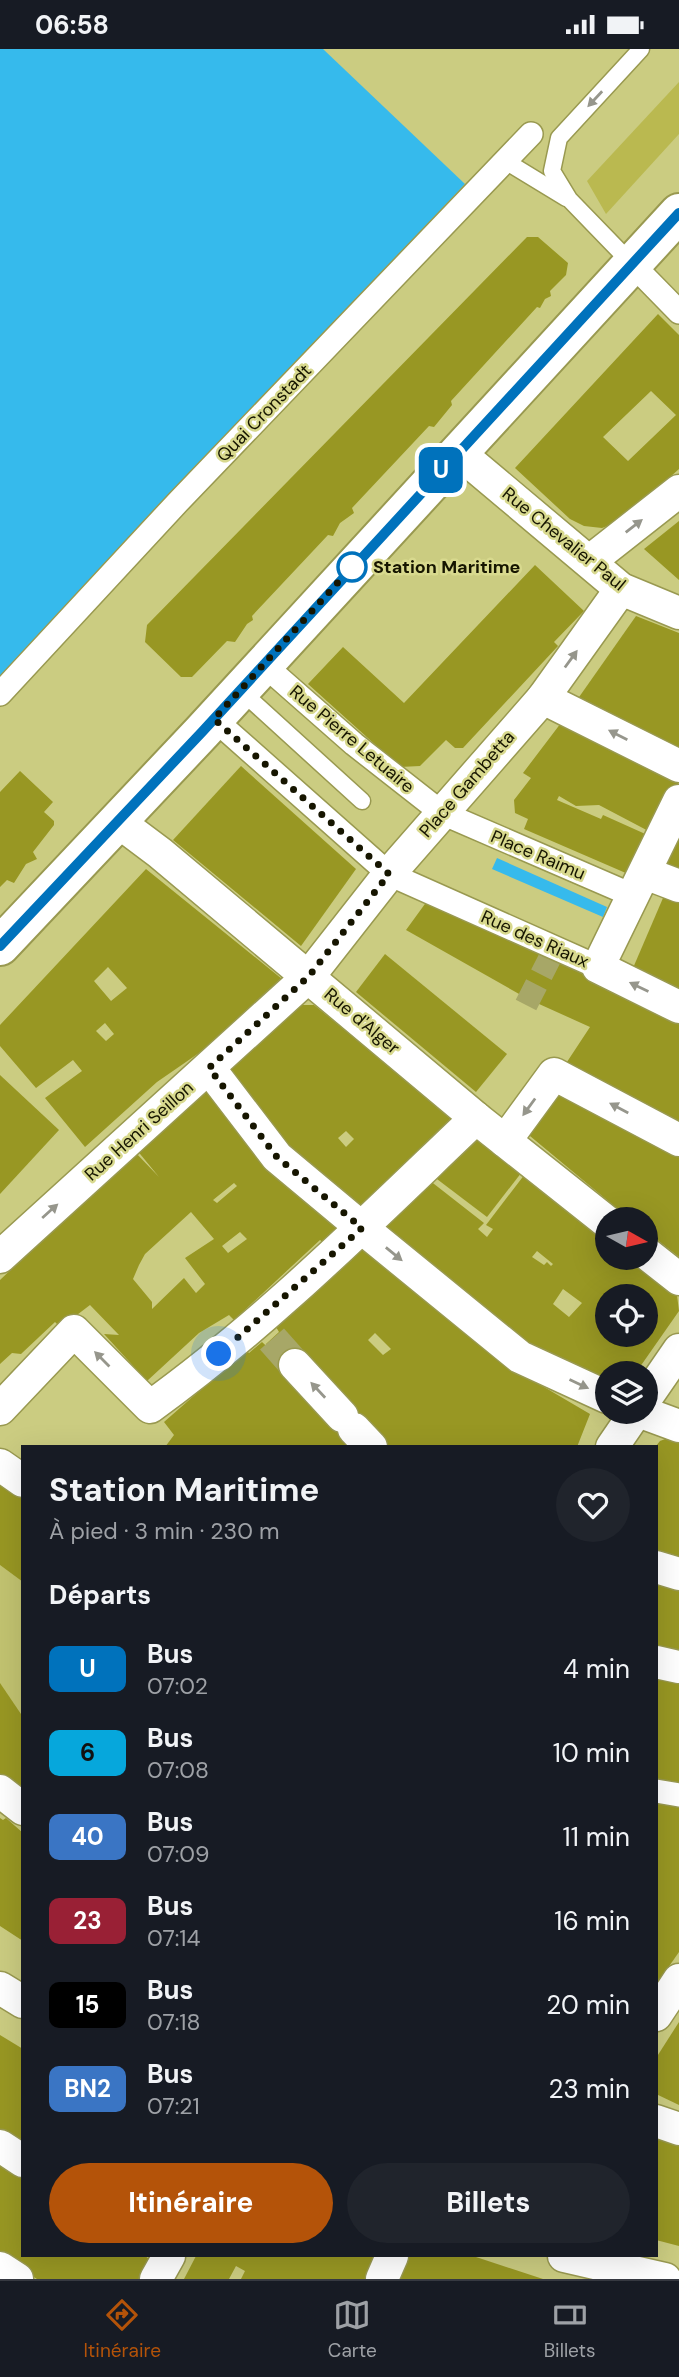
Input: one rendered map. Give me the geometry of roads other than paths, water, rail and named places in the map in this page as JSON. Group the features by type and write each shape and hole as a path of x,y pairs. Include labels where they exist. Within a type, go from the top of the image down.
{"main road":[{"path":"0,946 214,719 679,213"}],"street":[{"name":"Quai Cronstadt","path":"0,694 178,502 531,134"},
{"path":"632,264 679,312"},
{"name":"Rue Chevalier Paul","path":"458,452 621,589 679,613"},
{"path":"590,561 679,491"},
{"name":"Place Gambetta","path":"309,976 389,874 543,698 621,589"},
{"name":"Rue Pierre Letuaire","path":"251,677 354,744 442,813"},
{"path":"543,698 679,766"},
{"path":"214,719 389,874"},
{"path":"598,967 679,801"},
{"name":"Place Raimu","path":"442,813 640,884"},
{"name":"Rue d'Alger","path":"116,820 160,853 476,1118 595,1212"},
{"name":"Rue des Riaux","path":"389,874 598,967 679,1007"},
{"path":"640,884 679,886"},
{"name":"Rue Henri Seillon","path":"0,1257 309,976"},
{"path":"209,1068 277,1157 520,1357 595,1391"},
{"path":"505,1141 554,1074 679,1140"},
{"path":"0,1409 74,1331 150,1407 201,1370 264,1331 362,1228 476,1118"},
{"path":"658,1262 679,1279"},
{"path":"658,1381 679,1350"},
{"path":"295,1364 356,1431"},
{"path":"658,1418 679,1426"},
{"path":"613,1445 628,1424"},
{"path":"0,1465 21,1480"},
{"path":"658,1568 679,1574"},
{"path":"658,1663 679,1667"},
{"path":"0,1791 21,1807"},
{"path":"658,1791 679,1795"},
{"path":"658,2012 679,1980"},
{"path":"0,1988 21,2002"},
{"path":"658,2122 679,2129"},
{"path":"0,2146 21,2160"},
{"path":"382,2279 392,2257"},
{"path":"559,2279 563,2257"},
{"path":"567,2257 665,2279"},
{"path":"0,2268 17,2279"}],"lane":[{"path":"632,264 569,199 552,171 559,138 641,49"},
{"path":"507,162 569,199"},
{"path":"251,677 362,801"}],"water":[{"path":"0,49 323,49 465,184 0,679"},
{"path":"497,858 607,907 603,917 492,869"}],"tunnel":[{"path":"526,1005 555,948"},
{"path":"272,1339 295,1365"}],"place":[{"name":"Station Maritime","path":"352,567"}]}
